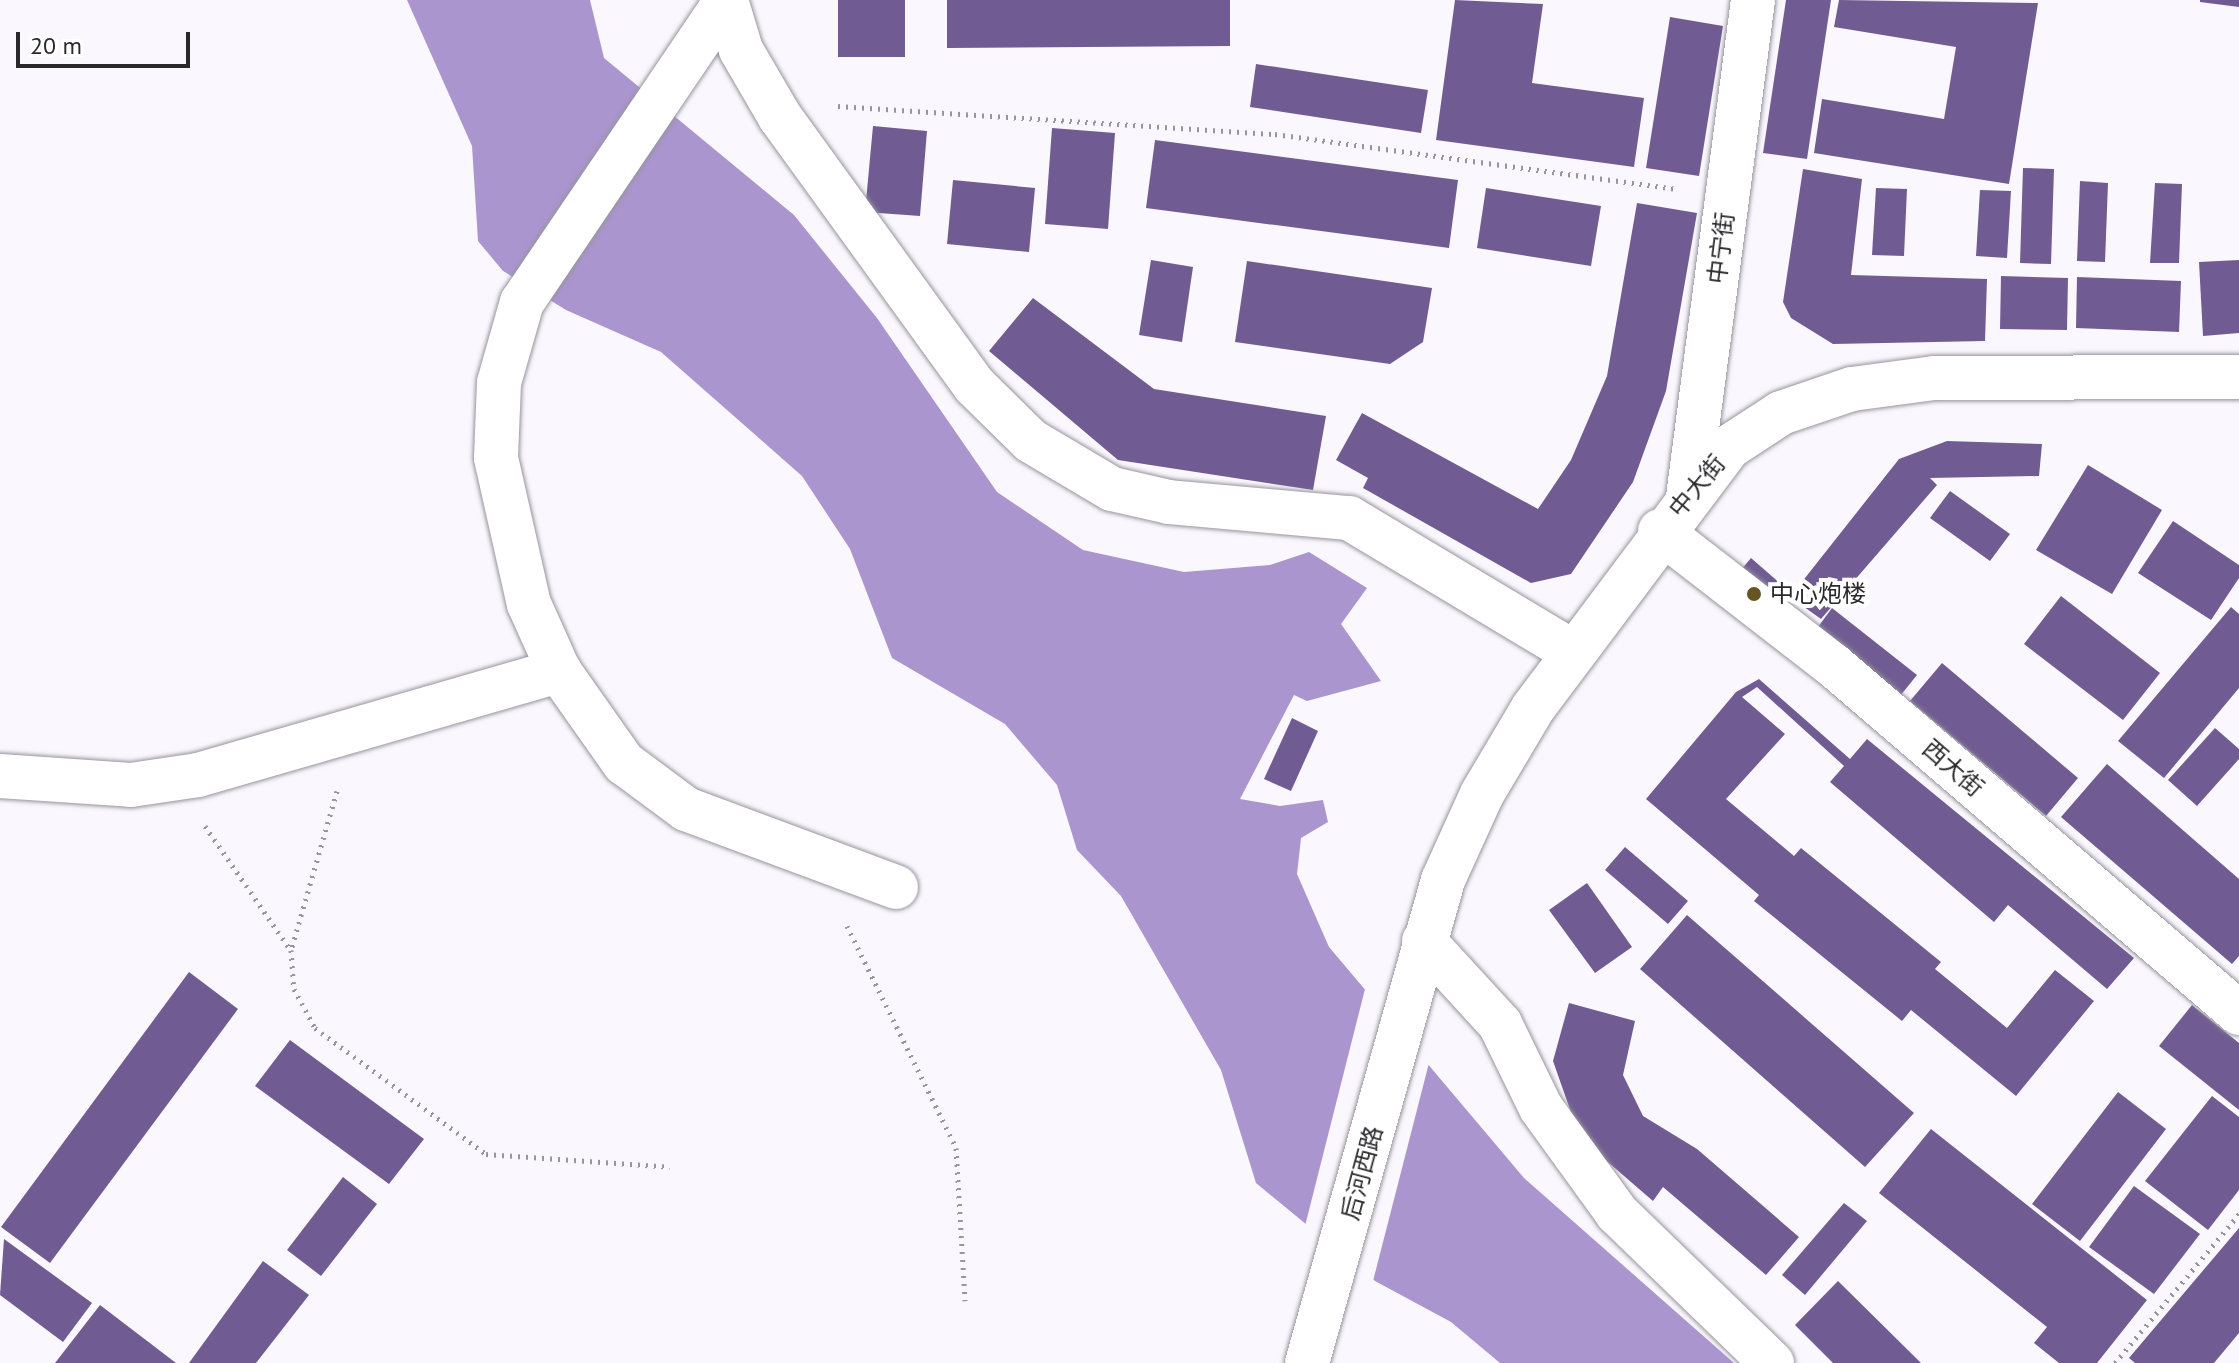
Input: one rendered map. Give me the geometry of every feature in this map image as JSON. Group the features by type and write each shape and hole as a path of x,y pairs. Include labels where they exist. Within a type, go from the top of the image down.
{"street":[{"path":"726,0 522,302 499,383 496,458 529,604 559,671 624,763 686,809 814,861 896,887"},
{"path":"726,0 741,50 780,117 974,385 1067,469 1112,489 1169,502 1349,518 1573,652"},
{"name":"中宁街","path":"1688,497 1753,0"},
{"name":"中大街","path":"1418,961 1482,794 1573,652 1660,531 1742,439 1781,413 1852,389 1934,378 2239,377"},
{"name":"西大街","path":"1660,531 1833,665 2239,1013"},
{"path":"0,776 131,785 173,779 559,671"},
{"path":"1418,961 1500,1024 1541,1108 1617,1213 1772,1363"},
{"name":"后河西路","path":"1315,1344 1418,961"}],"path":[{"path":"780,117 853,103 1275,134 1727,197"},
{"path":"354,730 291,950 294,989 315,1028 486,1154 670,1167"},
{"path":"173,779 291,950"},
{"path":"814,861 956,1148 965,1301"},
{"path":"2115,1363 2239,1214"}],"shaded area":[{"path":"407,0 590,0 604,58 794,215 877,318 997,492 1083,550 1184,572 1270,565 1309,552 1367,588 1341,624 1381,681 1307,701 1294,695 1240,799 1280,806 1323,800 1328,822 1301,838 1297,874 1329,947 1524,1178 1734,1363 1500,1363 1451,1322 1375,1281 1256,1183 1221,1070 1121,896 1077,850 1057,785 1005,724 892,658 850,549 802,476 661,352 566,310 503,271 478,241 472,146"}],"pier":[{"path":"1365,989 1429,1063 1372,1285 1304,1230"}],"building":[{"path":"838,0 905,0 905,57 838,57"},
{"path":"947,0 1230,0 1230,46 947,48"},
{"path":"1455,0 1543,4 1532,83 1644,98 1634,167 1436,140"},
{"path":"1786,0 1831,0 1807,159 1763,153"},
{"path":"1839,0 2038,3 2009,184 1814,153 1822,99 1944,119 1956,47 1834,27"},
{"path":"2239,0 2239,7 2200,2"},
{"path":"1670,17 1723,26 1699,176 1646,168"},
{"path":"1256,64 1428,90 1421,133 1250,107"},
{"path":"873,126 927,131 920,216 865,212"},
{"path":"1052,128 1115,133 1108,229 1045,224"},
{"path":"1155,140 1458,180 1449,248 1146,208"},
{"path":"2023,168 2054,169 2051,264 2020,263"},
{"path":"1803,169 1862,179 1851,275 1987,279 1985,341 1833,344 1791,318 1783,302"},
{"path":"953,180 1035,188 1029,252 947,244"},
{"path":"2080,181 2108,183 2105,262 2077,261"},
{"path":"2155,183 2182,184 2179,263 2150,263"},
{"path":"1486,188 1601,206 1591,266 1477,248"},
{"path":"1876,188 1907,189 1904,256 1872,255"},
{"path":"1980,190 2011,191 2007,258 1976,256"},
{"path":"1637,203 1697,213 1666,391 1633,482 1571,574 1531,583 1363,488 1368,478 1336,460 1362,413 1538,509 1571,460 1607,376"},
{"path":"1151,260 1193,267 1182,342 1139,335"},
{"path":"2239,260 2239,333 2203,336 2199,262"},
{"path":"1247,261 1432,288 1423,342 1390,364 1235,342"},
{"path":"2001,276 2068,278 2067,330 2000,329"},
{"path":"2077,277 2181,281 2179,332 2076,328"},
{"path":"1033,298 1154,389 1326,416 1313,490 1118,460 989,351"},
{"path":"1947,441 2042,444 2039,476 1930,478 1937,485 1821,619 1790,597 1899,459"},
{"path":"2088,465 2162,510 2112,594 2036,550"},
{"path":"1950,491 2010,534 1990,561 1930,518"},
{"path":"2173,521 2239,565 2239,578 2211,620 2138,573"},
{"name":"中心炮楼","path":"1751,558 1789,591 1757,629 1718,597"},
{"path":"2061,596 2160,673 2123,720 2024,644"},
{"path":"2231,607 2239,614 2239,688 2164,778 2118,741"},
{"path":"1832,608 1917,675 1896,701 1812,635"},
{"path":"1942,663 2078,778 2046,816 1910,701"},
{"path":"1759,679 1850,759 1867,739 2134,958 2107,989 2008,905 1994,922 1830,782 1844,766 1757,687 1742,697 1785,734 1726,799 1794,856 1801,848 1941,962 1935,969 2007,1028 2055,970 2094,1001 2016,1096 1911,1010 1902,1021 1754,901 1759,895 1646,799 1736,692"},
{"path":"1292,718 1318,731 1291,791 1264,779"},
{"path":"2215,728 2239,749 2239,759 2197,806 2168,780"},
{"path":"2107,764 2239,879 2239,956 2232,964 2061,817"},
{"path":"1625,847 1688,901 1668,924 1605,870"},
{"path":"1587,883 1632,947 1595,973 1549,910"},
{"path":"1687,915 1914,1113 1865,1167 1640,969"},
{"path":"189,972 238,1009 50,1263 1,1227"},
{"path":"1569,1003 1635,1021 1623,1075 1643,1116 1697,1149 1799,1237 1766,1275 1663,1187 1653,1201 1580,1138 1553,1061"},
{"path":"2192,1005 2239,1043 2239,1110 2159,1046"},
{"path":"290,1040 424,1139 389,1184 255,1086"},
{"path":"2118,1092 2166,1129 2080,1241 2032,1204"},
{"path":"2212,1096 2239,1117 2239,1190 2208,1230 2145,1181"},
{"path":"1931,1129 2147,1300 2097,1363 2059,1363 2034,1343 2047,1327 1879,1193"},
{"path":"343,1177 377,1204 321,1276 287,1250"},
{"path":"2134,1186 2200,1234 2154,1294 2089,1247"},
{"path":"1844,1203 1867,1221 1805,1295 1782,1275"},
{"path":"2239,1228 2239,1333 2214,1363 2135,1363 2129,1358"},
{"path":"4,1239 92,1303 63,1342 0,1295"},
{"path":"263,1261 309,1295 256,1363 189,1363"},
{"path":"1838,1281 1921,1363 1833,1363 1795,1325"},
{"path":"100,1305 176,1363 55,1363"}],"place":[{"name":"中心炮楼","path":"1754,594"}]}
